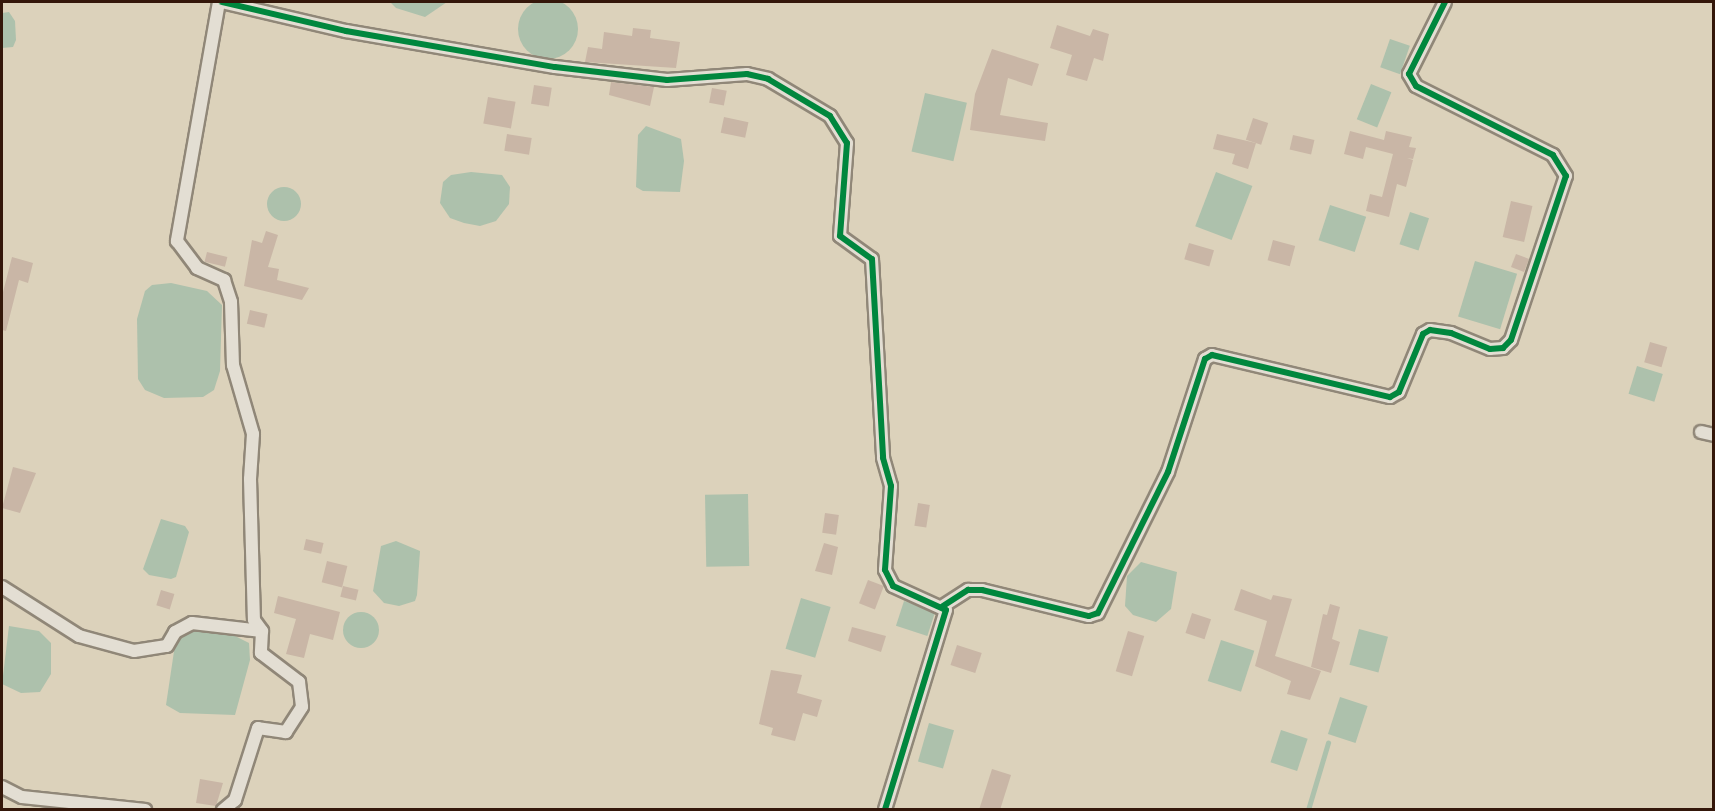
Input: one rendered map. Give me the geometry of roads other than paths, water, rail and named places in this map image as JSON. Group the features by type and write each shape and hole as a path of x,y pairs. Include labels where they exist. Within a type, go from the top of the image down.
{"street":[{"path":"223,810 235,800 258,728 286,732 302,707 299,682 261,653 262,631 254,620 249,480 253,434 233,365 231,302 224,280 197,268 177,241 220,2 346,31 555,67 667,80 747,74 768,79 830,116 847,143 840,236 872,259 883,458 891,486 885,570 893,586 943,606"},
{"path":"943,606 968,590 982,590 1089,615 1098,613 1168,472 1200,368 1212,355 1390,397 1399,392 1423,334 1430,330 1451,333 1490,349 1503,348 1511,340 1566,176 1553,155 1416,86 1409,74 1445,2"},
{"path":"2,587 80,636 134,651 167,646 175,632 192,623 262,631"},
{"path":"885,810 946,618 943,606"},
{"path":"2,787 22,797 145,810"}],"waterway":[{"path":"1308,810 1328,743"}]}
